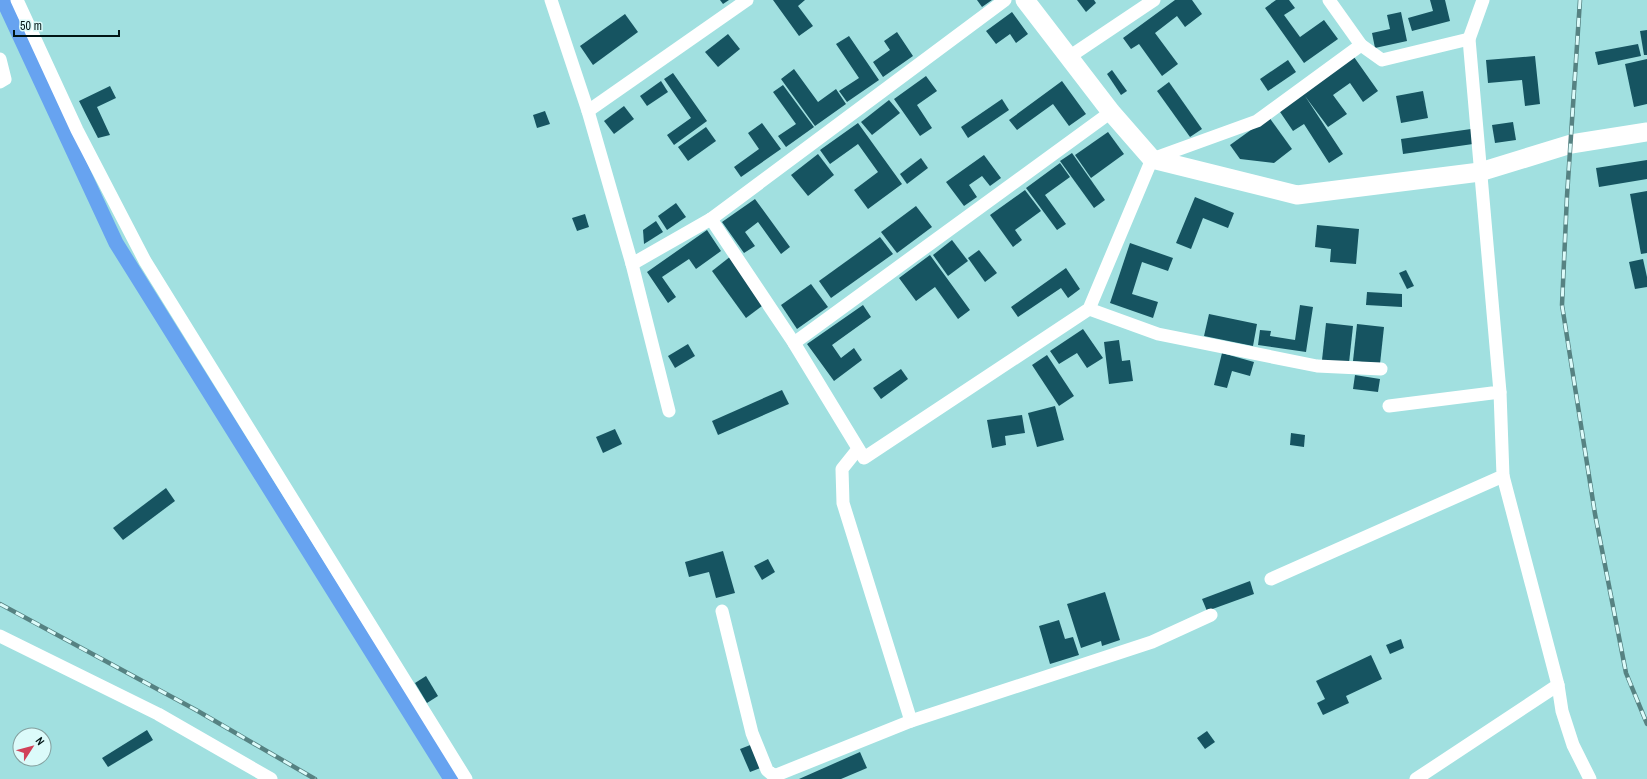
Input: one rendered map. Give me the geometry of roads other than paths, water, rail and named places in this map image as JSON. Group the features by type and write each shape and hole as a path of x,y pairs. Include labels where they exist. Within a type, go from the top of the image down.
{"street":[{"path":"18,0 77,130 145,260 466,779"},
{"path":"551,0 588,111 632,264 669,411"},
{"path":"588,111 747,0"},
{"path":"632,264 711,220 1004,0"},
{"path":"1025,0 1111,112 1152,159 1297,195 1480,172 1571,144 1647,132"},
{"path":"1069,57 1154,0"},
{"path":"1329,0 1361,45 1382,60 1469,39"},
{"path":"1483,0 1469,39 1500,392 1503,476 1558,685 1564,718 1573,745 1590,779"},
{"path":"711,220 794,343 864,458 1089,309 1152,159 1257,121 1361,45"},
{"path":"0,60 5,79 0,82"},
{"path":"794,343 1111,112"},
{"path":"1089,309 1158,334 1317,366 1381,369"},
{"path":"1389,406 1500,392"},
{"path":"858,449 842,469 843,503 911,721"},
{"path":"1271,579 1503,476"},
{"path":"722,611 752,733 767,770 774,776 911,721 1152,642 1211,615"},
{"path":"0,636 158,714 271,779"},
{"path":"1416,779 1558,685"}],"waterway":[{"path":"3,0 116,243 451,779"}],"railway":[{"path":"1580,0 1567,196 1562,305 1595,514 1626,673 1647,724"},
{"path":"0,604 196,710 315,779"}]}
